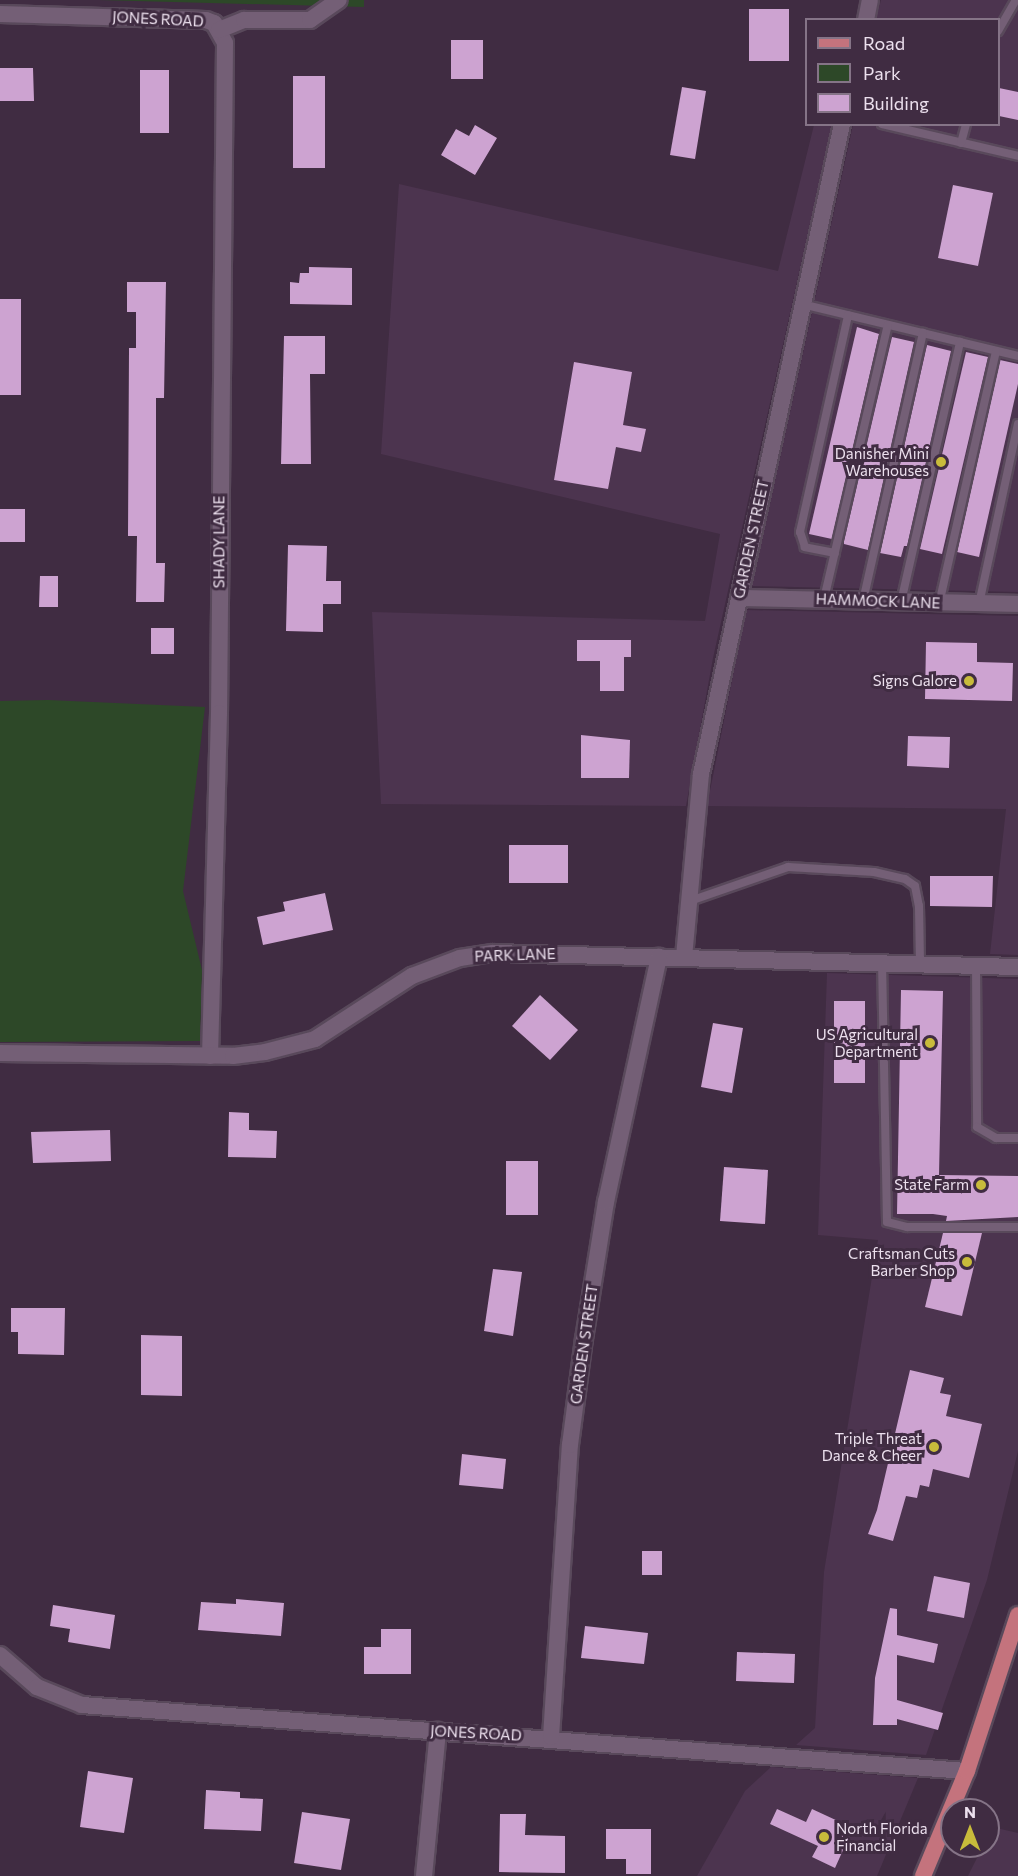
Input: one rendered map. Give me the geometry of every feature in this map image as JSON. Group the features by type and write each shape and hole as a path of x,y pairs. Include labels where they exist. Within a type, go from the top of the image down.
{"main road":[{"path":"923,1876 968,1771 1018,1615"}],"street":[{"name":"JONES ROAD","path":"0,14 206,20 219,30 244,20 310,20 339,0"},
{"path":"866,18 870,0"},
{"name":"SHADY LANE","path":"210,1056 219,713 225,84 225,42 219,30"},
{"name":"GARDEN STREET","path":"684,957 687,902 701,774 842,126"},
{"name":"HAMMOCK LANE","path":"739,598 1018,604"},
{"name":"PARK LANE","path":"0,1053 210,1056 265,1052 315,1039 412,976 460,958 493,953 882,961 1018,967"},
{"name":"GARDEN STREET","path":"551,1737 570,1445 584,1339 606,1202 659,957"},
{"name":"JONES ROAD","path":"0,1655 37,1687 82,1705 551,1737 968,1771"},
{"path":"424,1876 438,1731"}],"lane":[{"path":"1000,29 1016,0"},
{"path":"890,126 1018,156"},
{"path":"961,143 965,126"},
{"path":"802,304 1018,356"},
{"path":"834,553 805,548 800,532 848,315"},
{"path":"824,599 888,325"},
{"path":"863,601 923,333"},
{"path":"901,603 960,342"},
{"path":"939,604 996,351"},
{"path":"979,604 1018,424"},
{"path":"687,902 788,867 874,872 905,879 915,886 919,906 920,963"},
{"path":"882,961 887,1222 907,1227 1018,1227"},
{"path":"976,965 976,1126 996,1138 1018,1138"}],"shaded area":[{"path":"881,0 1018,0 1018,592 752,586 853,126 1000,126 1000,18 876,18"},
{"path":"814,126 832,126 713,658 686,806 381,804 372,612 705,621 720,534 381,454 399,184 778,271"},
{"path":"746,610 1018,616 1018,955 990,954 1006,809 707,806"},
{"path":"827,973 1018,979 1018,1451 987,1580 926,1755 796,1745 815,1728 824,1572 878,1240 818,1235"},
{"path":"771,1767 918,1778 877,1876 697,1876 745,1791"},
{"path":"1000,1829 1018,1833 1018,1876 968,1876 977,1858 1000,1858"}],"green space":[{"path":"99,0 364,0 364,7"},
{"path":"48,700 205,707 183,891 202,970 200,1041 0,1042 0,701"}],"building":[{"path":"749,9 789,9 789,61 749,61"},
{"path":"451,40 483,40 483,79 451,79"},
{"path":"0,68 33,68 34,101 0,101"},
{"path":"140,70 169,70 169,133 140,133"},
{"path":"293,76 325,76 325,168 293,168"},
{"path":"682,87 706,91 695,159 670,155"},
{"path":"1000,88 1018,92 1018,120 1000,116"},
{"path":"475,125 497,138 475,175 441,155 456,129 469,136"},
{"path":"953,185 993,193 978,266 938,258"},
{"path":"309,267 352,268 352,305 290,304 290,282 299,283 300,273 309,273"},
{"path":"127,282 166,282 164,398 156,398 156,563 165,563 164,602 136,602 137,536 128,536 129,348 136,348 136,312 127,312"},
{"path":"0,299 21,299 21,395 0,395"},
{"path":"857,327 879,334 832,539 809,534"},
{"path":"284,336 325,336 325,374 310,374 311,464 281,464"},
{"path":"892,337 914,342 868,550 844,544 844,541"},
{"path":"927,345 951,351 907,546 904,546 901,557 880,553"},
{"path":"966,352 988,357 942,554 920,549"},
{"path":"1000,360 1018,364 1018,384 979,557 957,552"},
{"path":"574,362 632,372 623,425 646,429 641,452 616,447 608,489 554,480"},
{"path":"0,509 25,509 25,542 0,542"},
{"path":"288,545 327,546 326,581 341,581 341,604 323,604 323,632 286,631"},
{"path":"40,576 58,576 58,607 39,607"},
{"path":"151,628 174,628 174,654 151,654"},
{"path":"577,640 631,640 631,657 624,657 624,691 600,691 600,661 577,661"},
{"name":"Signs Galore","path":"926,642 977,643 977,662 1013,663 1012,701 925,699"},
{"path":"581,735 630,740 629,778 581,778"},
{"path":"908,736 950,737 949,768 907,766"},
{"path":"509,845 568,845 568,883 509,883"},
{"path":"930,876 993,876 992,907 930,906"},
{"path":"325,893 333,930 263,945 257,917 285,911 283,902"},
{"path":"901,990 943,991 939,1175 1018,1176 1018,1217 946,1221 947,1216 897,1214"},
{"path":"540,995 578,1030 550,1060 512,1026"},
{"path":"834,1001 865,1001 865,1083 834,1083"},
{"path":"713,1023 743,1028 732,1093 701,1087"},
{"path":"229,1112 249,1113 249,1130 277,1131 276,1158 228,1157"},
{"path":"110,1130 111,1161 33,1163 31,1132"},
{"path":"506,1161 538,1161 538,1215 506,1215"},
{"path":"724,1167 768,1170 765,1224 720,1221"},
{"path":"943,1233 982,1233 962,1316 925,1307"},
{"path":"493,1269 522,1272 513,1336 484,1331"},
{"path":"11,1308 65,1308 64,1355 18,1354 18,1332 11,1332"},
{"path":"141,1335 182,1336 182,1396 141,1395"},
{"name":"Triple Threat Dance & Cheer","path":"910,1370 944,1378 940,1393 951,1395 946,1416 982,1424 969,1478 933,1469 929,1487 920,1485 917,1498 906,1496 893,1541 868,1534 877,1510"},
{"path":"462,1454 506,1459 503,1489 459,1485"},
{"path":"642,1551 662,1551 662,1575 642,1575"},
{"path":"934,1576 970,1583 964,1618 927,1611"},
{"path":"236,1599 284,1603 281,1636 198,1630 201,1602 236,1604"},
{"path":"53,1605 115,1615 110,1649 68,1642 70,1629 50,1626"},
{"path":"890,1608 897,1609 897,1635 938,1644 934,1663 897,1655 897,1700 943,1713 938,1730 897,1719 897,1725 873,1725 875,1678"},
{"path":"585,1626 648,1633 644,1664 581,1658"},
{"path":"381,1629 411,1629 411,1674 364,1674 364,1647 381,1647"},
{"path":"737,1652 795,1654 794,1683 736,1681"},
{"path":"88,1771 133,1778 124,1833 80,1827"},
{"path":"206,1790 240,1792 240,1798 263,1799 261,1831 204,1829"},
{"name":"North Florida Financial","path":"777,1809 806,1822 812,1809 853,1828 835,1868 812,1857 818,1846 770,1824"},
{"path":"302,1812 350,1819 341,1870 294,1863"},
{"path":"500,1814 526,1814 525,1835 565,1836 565,1873 499,1872"},
{"path":"606,1829 651,1829 651,1874 626,1874 626,1859 606,1859"}],"place":[{"name":"Danisher Mini Warehouses","path":"941,462"},
{"name":"Signs Galore","path":"969,681"},
{"name":"US Agricultural Department","path":"930,1043"},
{"name":"State Farm","path":"981,1185"},
{"name":"Craftsman Cuts Barber Shop","path":"967,1262"},
{"name":"Triple Threat Dance & Cheer","path":"934,1447"},
{"name":"North Florida Financial","path":"824,1837"}]}
